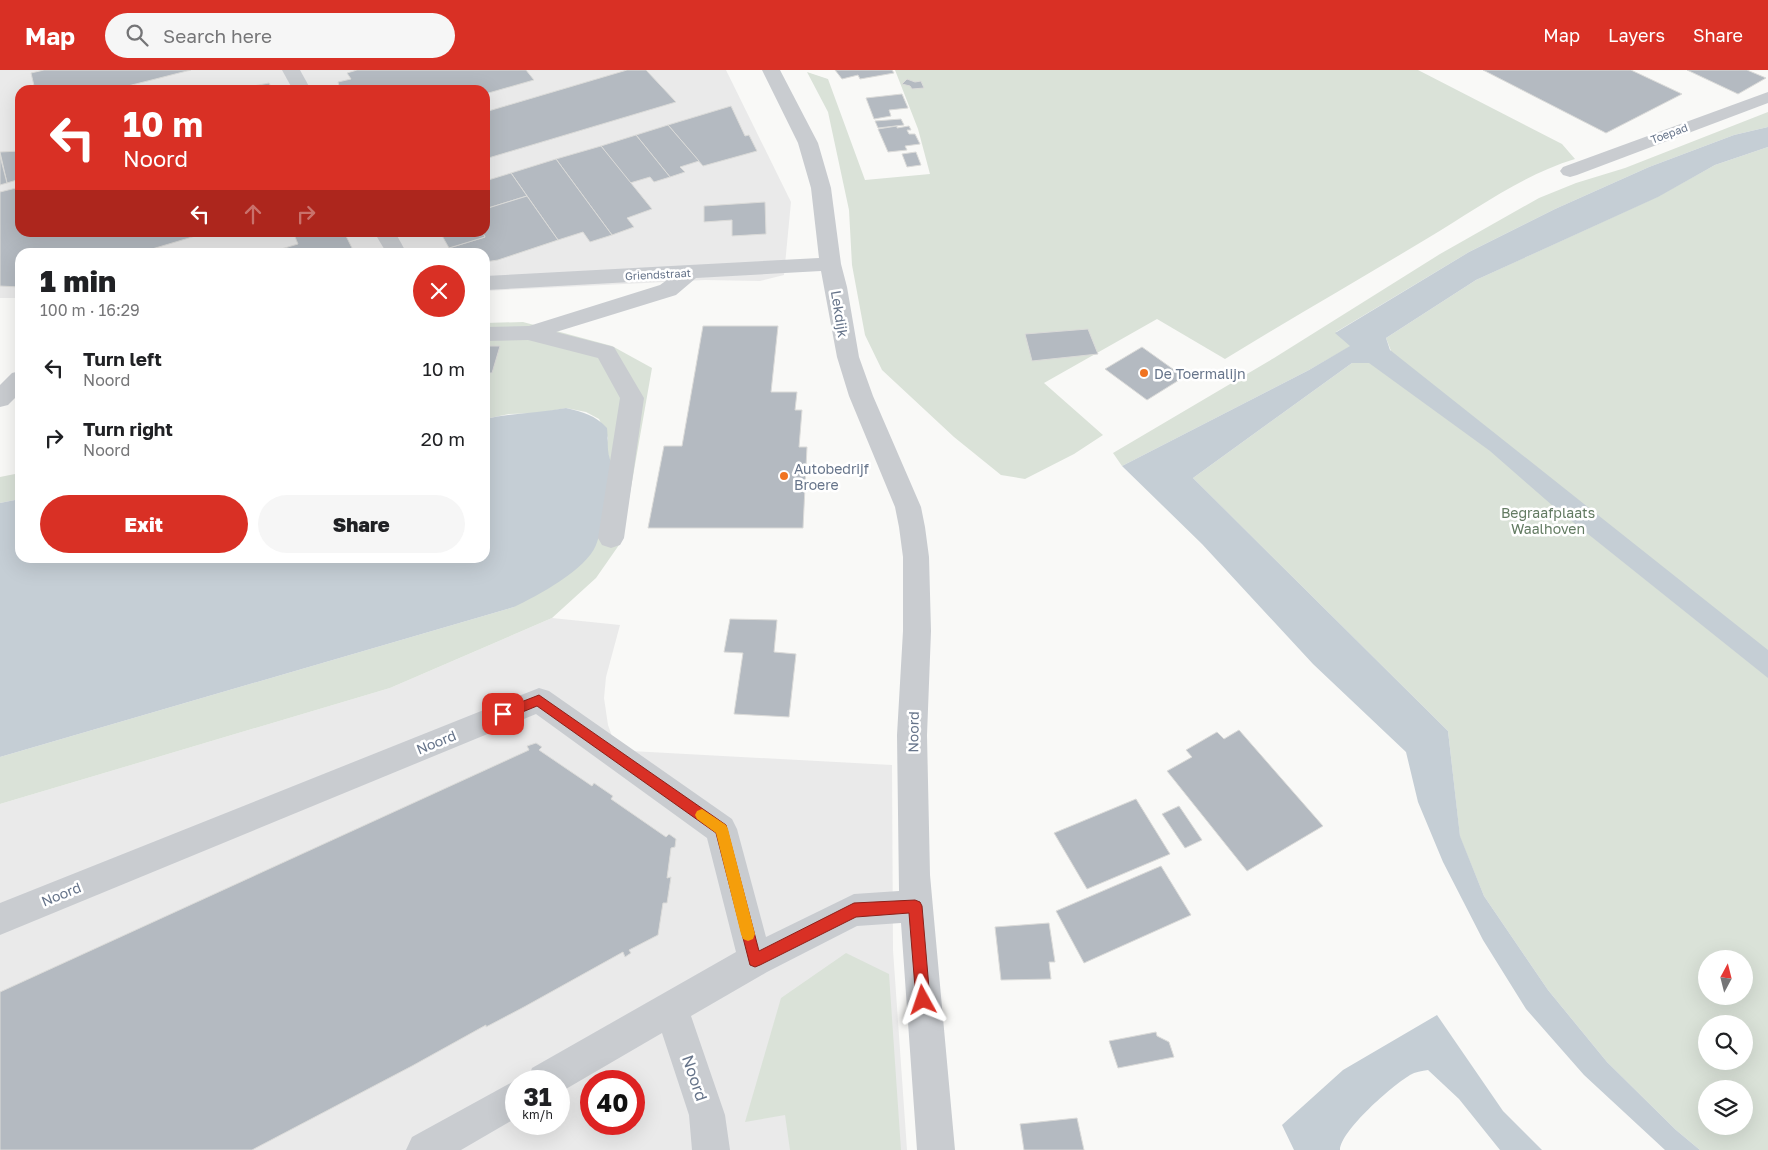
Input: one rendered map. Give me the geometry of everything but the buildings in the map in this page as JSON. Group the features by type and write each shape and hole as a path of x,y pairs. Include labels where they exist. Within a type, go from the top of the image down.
{"street":[{"path":"291,70 299,85"},
{"name":"Lekdijk","path":"771,70 808,143 821,188 830,264 836,287 848,357 861,396 908,507 916,557"},
{"name":"Toepad","path":"1570,171 1768,97"},
{"path":"387,237 394,248"},
{"name":"Griendstraat","path":"490,282 830,264"},
{"path":"528,333 668,290 690,272"},
{"path":"490,334 528,333 606,352 632,398 611,538"},
{"path":"0,399 15,383"},
{"name":"Noord","path":"916,557 917,632 912,735 915,906 936,1150"},
{"name":"Noord","path":"0,919 539,700 721,829 755,960"},
{"path":"564,1070 755,960 854,910 915,906"},
{"name":"Noord","path":"671,1008 707,1115 710,1150"},
{"path":"425,1150 505,1104"}],"shaded area":[{"path":"0,70 726,70 791,202 784,275 760,281 705,280 490,291 490,248 15,248 15,298 0,298"},
{"path":"1768,127 1768,147 1715,165 1658,197 1476,280 1386,338 1390,350 1768,650 1768,678 1553,506 1490,451 1369,363 1352,363 1193,478 1448,731 1460,836 1484,896 1548,990 1607,1062 1676,1130 1700,1150 1665,1150 1584,1075 1526,1009 1483,940 1443,862 1418,802 1406,752 1313,664 1202,544 1122,466 1309,370 1350,346 1335,333 1469,252 1555,209 1649,167 1734,135"},
{"path":"566,408 598,420 607,428 609,455 616,471 596,545 582,564 560,581 514,607 0,757 0,503 15,500 15,563 490,563 490,418"},
{"path":"552,618 620,625 606,677 604,698 608,725 613,739 631,751 892,765 893,950 907,1150 0,1150 0,804 390,688"},
{"path":"1437,1015 1503,1111 1542,1150 1500,1150 1459,1099 1428,1070 1410,1075 1380,1098 1349,1131 1340,1150 1294,1150 1282,1125 1343,1070"}],"green space":[{"path":"895,70 1418,70 1562,144 1575,159 1536,174 1499,194 1225,359 1157,319 1044,383 1103,435 1074,454 1025,479 1001,475 954,437 882,370 865,335 852,265 849,210 828,112 807,72 828,79 865,180 930,174 918,129"},
{"path":"1768,112 1768,127 1734,135 1649,167 1555,209 1469,252 1336,332 1351,346 1309,370 1122,466 1113,453 1274,358 1440,254 1539,198 1576,183 1625,168"},
{"name":"Begraafplaats Waalhoven","path":"1768,147 1768,1150 1700,1150 1676,1130 1607,1062 1548,990 1484,896 1460,837 1448,731 1193,478 1352,363 1369,363 1391,351 1386,338 1476,280 1657,197 1715,165"},
{"path":"523,322 612,346 652,368 626,516 619,545 596,578 552,618 390,688 0,804 0,757 514,607 616,471 610,461 606,446 608,438 599,419 586,412 566,408 540,413 509,414 490,418 490,323"},
{"path":"15,474 15,500 0,503 0,477"},
{"path":"846,953 889,974 901,1150 790,1150 785,1115 745,1122 781,998"}],"slow traffic":[{"path":"702,815 721,829 748,934"}],"place":[{"name":"De Toermalijn","path":"1144,373"},
{"name":"Autobedrijf Broere","path":"784,476"}],"route":[{"path":"503,714 539,700 721,829 755,960 854,910 915,906 923,1000"}]}
